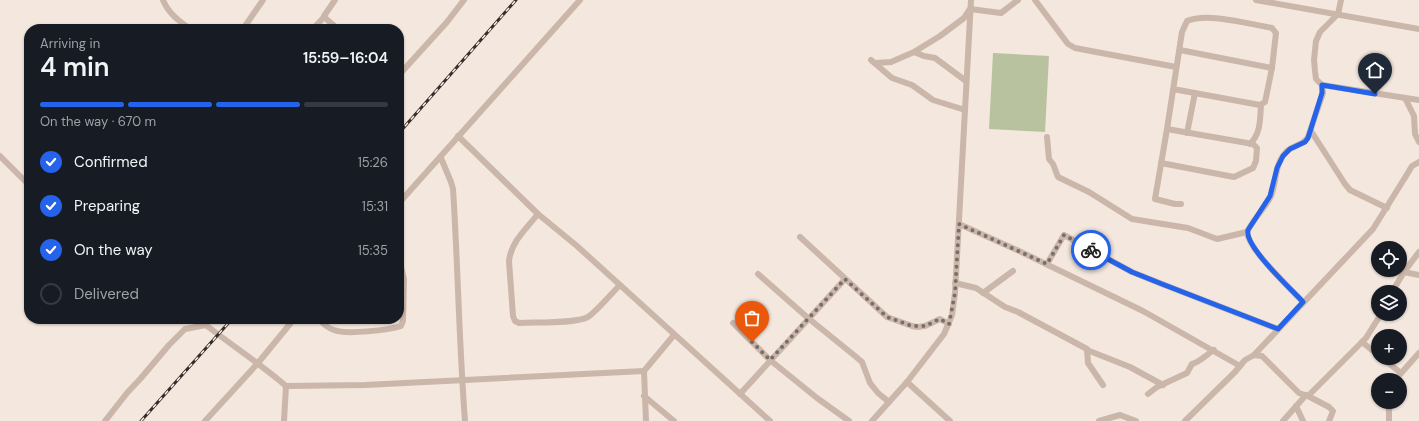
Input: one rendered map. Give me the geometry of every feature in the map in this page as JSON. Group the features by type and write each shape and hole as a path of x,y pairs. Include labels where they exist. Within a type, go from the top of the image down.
{"street":[{"path":"163,0 165,6 173,16 183,24"},
{"path":"247,24 264,0"},
{"path":"318,24 335,0"},
{"path":"404,68 447,22 464,0"},
{"path":"404,198 441,158 458,136 580,0"},
{"path":"872,421 907,382 935,346 949,324 952,315 956,282 971,0"},
{"path":"970,9 1001,12 1018,0"},
{"path":"1035,0 1068,44 1074,48 1176,67"},
{"path":"1256,0 1419,30"},
{"path":"1341,0 1338,14 1320,32 1316,41 1314,60 1316,79 1322,85 1419,100"},
{"path":"965,110 933,100 912,85 892,78 873,62 891,62 914,52 940,36 964,18 970,9"},
{"path":"324,17 332,24"},
{"path":"1181,204 1154,199 1167,129 1182,32 1187,21 1191,19 1200,17 1215,18 1272,28 1276,33 1272,68 1265,102 1261,105 1259,130 1256,138 1250,144"},
{"path":"1180,50 1272,68"},
{"path":"914,52 935,58 966,81"},
{"path":"1303,302 1260,257 1247,236 1247,232 1270,196 1277,168 1283,156 1290,149 1305,142 1311,131 1322,93 1322,85"},
{"path":"1173,89 1261,105"},
{"path":"1187,133 1195,93"},
{"path":"1405,98 1414,116 1415,134 1419,142"},
{"path":"1161,163 1234,177 1253,168 1256,161 1256,146 1167,129"},
{"path":"1311,131 1350,190 1387,208"},
{"path":"458,136 538,214 577,246 619,286 770,421"},
{"path":"1047,137 1049,159 1053,164 1058,177 1088,192 1132,219 1188,228 1217,239 1247,232"},
{"path":"0,156 24,180"},
{"path":"441,158 453,188 458,261 462,380 465,421"},
{"path":"1185,421 1245,360 1254,355 1373,229 1412,166 1419,162"},
{"path":"538,214 513,245 510,253 509,262 513,316 515,321 519,323 566,321 588,317 595,312 619,286"},
{"path":"959,224 1143,310 1240,366"},
{"path":"1047,264 1064,235 1132,272 1278,329"},
{"path":"800,237 887,317 912,326 925,326 940,319 949,324"},
{"path":"1407,268 1419,252"},
{"path":"983,292 1013,271"},
{"path":"1407,272 1419,274"},
{"path":"758,274 808,318 862,362 870,383 889,402"},
{"path":"740,394 845,279"},
{"path":"956,282 971,286 983,292 1005,307 1018,312 1088,350 1130,367 1163,385"},
{"path":"1283,421 1307,395 1366,338 1376,321"},
{"path":"732,323 770,360 817,398 850,421"},
{"path":"104,421 169,345 185,329 200,324"},
{"path":"208,324 237,349 258,363 286,386 365,385 537,375 644,371"},
{"path":"205,421 258,363 290,324"},
{"path":"325,324 328,327 341,332 372,331 402,326 402,324"},
{"path":"646,421 644,371 674,335"},
{"path":"1362,342 1371,349"},
{"path":"1088,350 1087,361 1103,384"},
{"path":"1148,394 1187,373 1192,364 1197,363 1214,350"},
{"path":"1391,365 1401,373 1419,353"},
{"path":"1254,355 1262,356 1299,393 1307,395 1329,407 1333,411 1329,421"},
{"path":"907,382 950,421"},
{"path":"284,421 286,386"},
{"path":"644,396 674,421"},
{"path":"1296,406 1303,421"},
{"path":"1389,409 1389,421"},
{"path":"1099,421 1120,414 1136,421"}],"green space":[{"path":"993,53 1049,56 1045,132 989,129"}],"railway":[{"path":"404,127 516,0"},
{"path":"141,421 228,324"}],"way so far":[{"path":"752,342 770,360 845,279 891,319 912,326 925,326 940,319 949,324 952,315 955,293 959,224 1047,264 1064,235 1091,250"}],"route":[{"path":"1091,250 1132,272 1278,329 1303,302 1260,257 1247,236 1247,232 1270,196 1277,168 1283,156 1290,149 1305,142 1308,138 1322,93 1322,85 1375,94"}]}
